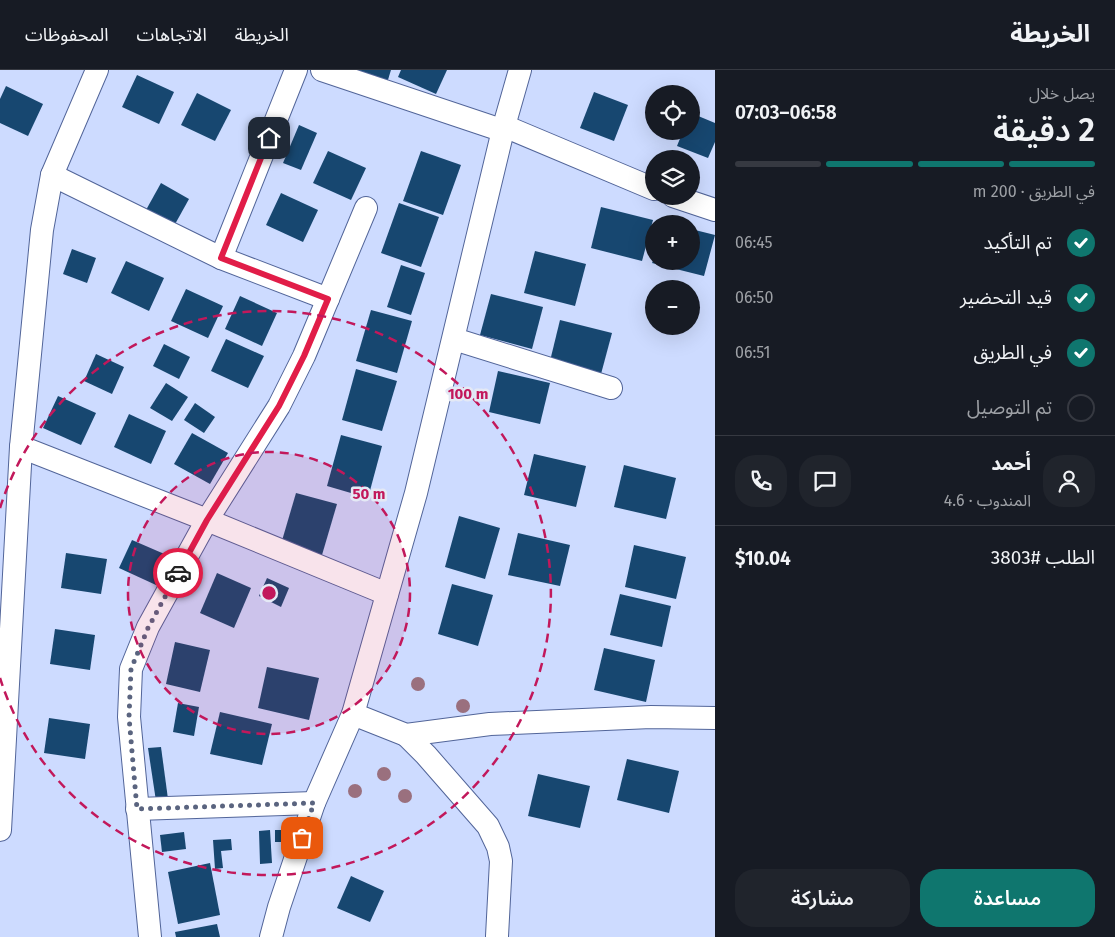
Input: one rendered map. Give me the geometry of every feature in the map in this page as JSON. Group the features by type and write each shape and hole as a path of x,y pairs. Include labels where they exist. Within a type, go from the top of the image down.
{"street":[{"path":"0,830 20,447 42,230 52,175 97,70"},
{"path":"221,258 296,70"},
{"path":"322,70 504,128 645,184"},
{"path":"271,937 279,907 314,803 352,714 387,594 416,493 504,128 520,70"},
{"path":"52,175 221,258 328,299"},
{"path":"700,205 715,210"},
{"path":"150,937 129,717 131,669 148,628 207,520 279,406 304,356 366,208"},
{"path":"454,339 611,388"},
{"path":"20,447 207,520 387,594"},
{"path":"352,714 406,735 426,754 488,826 498,847 501,861 497,936"},
{"path":"406,735 490,724 651,717 715,718"},
{"path":"137,809 314,803"}],"building":[{"path":"352,70 391,70 387,83"},
{"path":"401,70 447,70 436,94 398,77"},
{"path":"137,75 174,92 159,124 122,107"},
{"path":"6,86 43,104 28,136 0,123 0,99"},
{"path":"594,92 628,105 614,141 580,128"},
{"path":"197,93 231,110 215,141 181,125"},
{"path":"700,117 715,123 715,142 708,158 700,155 700,150 687,150 677,146 679,140 700,140"},
{"path":"299,125 317,133 301,170 283,163"},
{"path":"328,151 366,168 351,200 313,183"},
{"path":"421,151 461,165 443,215 403,201"},
{"path":"161,183 189,199 174,226 146,210"},
{"path":"281,193 318,210 303,242 266,225"},
{"path":"399,203 439,217 421,267 381,253"},
{"path":"601,207 645,218 645,250 642,261 591,248"},
{"path":"700,231 715,235 704,276 680,270 700,270"},
{"path":"72,249 96,258 87,283 63,274"},
{"path":"535,251 586,264 575,306 524,293"},
{"path":"126,261 164,278 149,311 111,293"},
{"path":"401,265 425,273 411,315 387,307"},
{"path":"186,289 223,306 208,338 171,321"},
{"path":"491,294 543,307 532,349 480,335"},
{"path":"240,296 277,313 262,346 225,329"},
{"path":"371,310 412,321 397,373 356,361"},
{"path":"560,320 612,333 601,374 550,361"},
{"path":"226,339 264,356 248,388 211,371"},
{"path":"164,344 190,357 179,379 153,366"},
{"path":"96,354 124,367 112,394 84,381"},
{"path":"356,369 397,381 382,431 342,420"},
{"path":"498,371 550,383 540,424 489,412"},
{"path":"166,383 188,397 172,421 150,408"},
{"path":"58,396 96,413 81,445 43,428"},
{"path":"195,403 215,417 204,433 184,420"},
{"path":"129,414 166,431 151,464 114,447"},
{"path":"192,433 228,453 210,484 174,464"},
{"path":"341,435 382,446 368,498 327,486"},
{"path":"534,454 586,466 576,507 524,495"},
{"path":"624,465 676,478 666,519 614,507"},
{"path":"296,493 337,504 322,555 281,544"},
{"path":"459,516 500,528 485,579 445,567"},
{"path":"518,533 570,545 560,586 508,575"},
{"path":"132,540 169,556 156,585 119,568"},
{"path":"634,545 686,557 676,599 625,587"},
{"path":"66,553 107,559 101,594 61,588"},
{"path":"217,573 251,588 234,628 200,613"},
{"path":"267,578 289,588 281,607 259,596"},
{"path":"452,584 493,595 478,646 438,634"},
{"path":"620,594 671,606 662,647 610,635"},
{"path":"55,629 95,635 90,670 50,664"},
{"path":"175,642 210,650 200,692 166,684"},
{"path":"604,648 655,660 646,702 594,690"},
{"path":"267,667 319,678 309,720 258,708"},
{"path":"178,703 199,707 194,736 173,732"},
{"path":"220,712 272,724 262,765 210,754"},
{"path":"49,718 90,724 85,759 44,753"},
{"path":"161,747 168,799 156,801 148,748"},
{"path":"627,759 679,771 669,813 617,800"},
{"path":"538,774 590,786 580,828 528,816"},
{"path":"270,830 272,863 260,864 259,831"},
{"path":"275,830 285,830 285,842 275,842"},
{"path":"184,832 186,849 162,852 160,835"},
{"path":"231,839 232,850 221,851 223,868 215,869 213,840"},
{"path":"210,863 220,915 178,924 168,872"},
{"path":"351,876 384,891 370,922 337,908"},
{"path":"217,924 220,937 176,937 175,932"}],"way so far":[{"path":"178,573 148,628 131,669 129,717 137,809 314,803 302,838"}],"route":[{"path":"178,573 207,520 279,406 304,356 328,299 221,258 269,138"}]}
